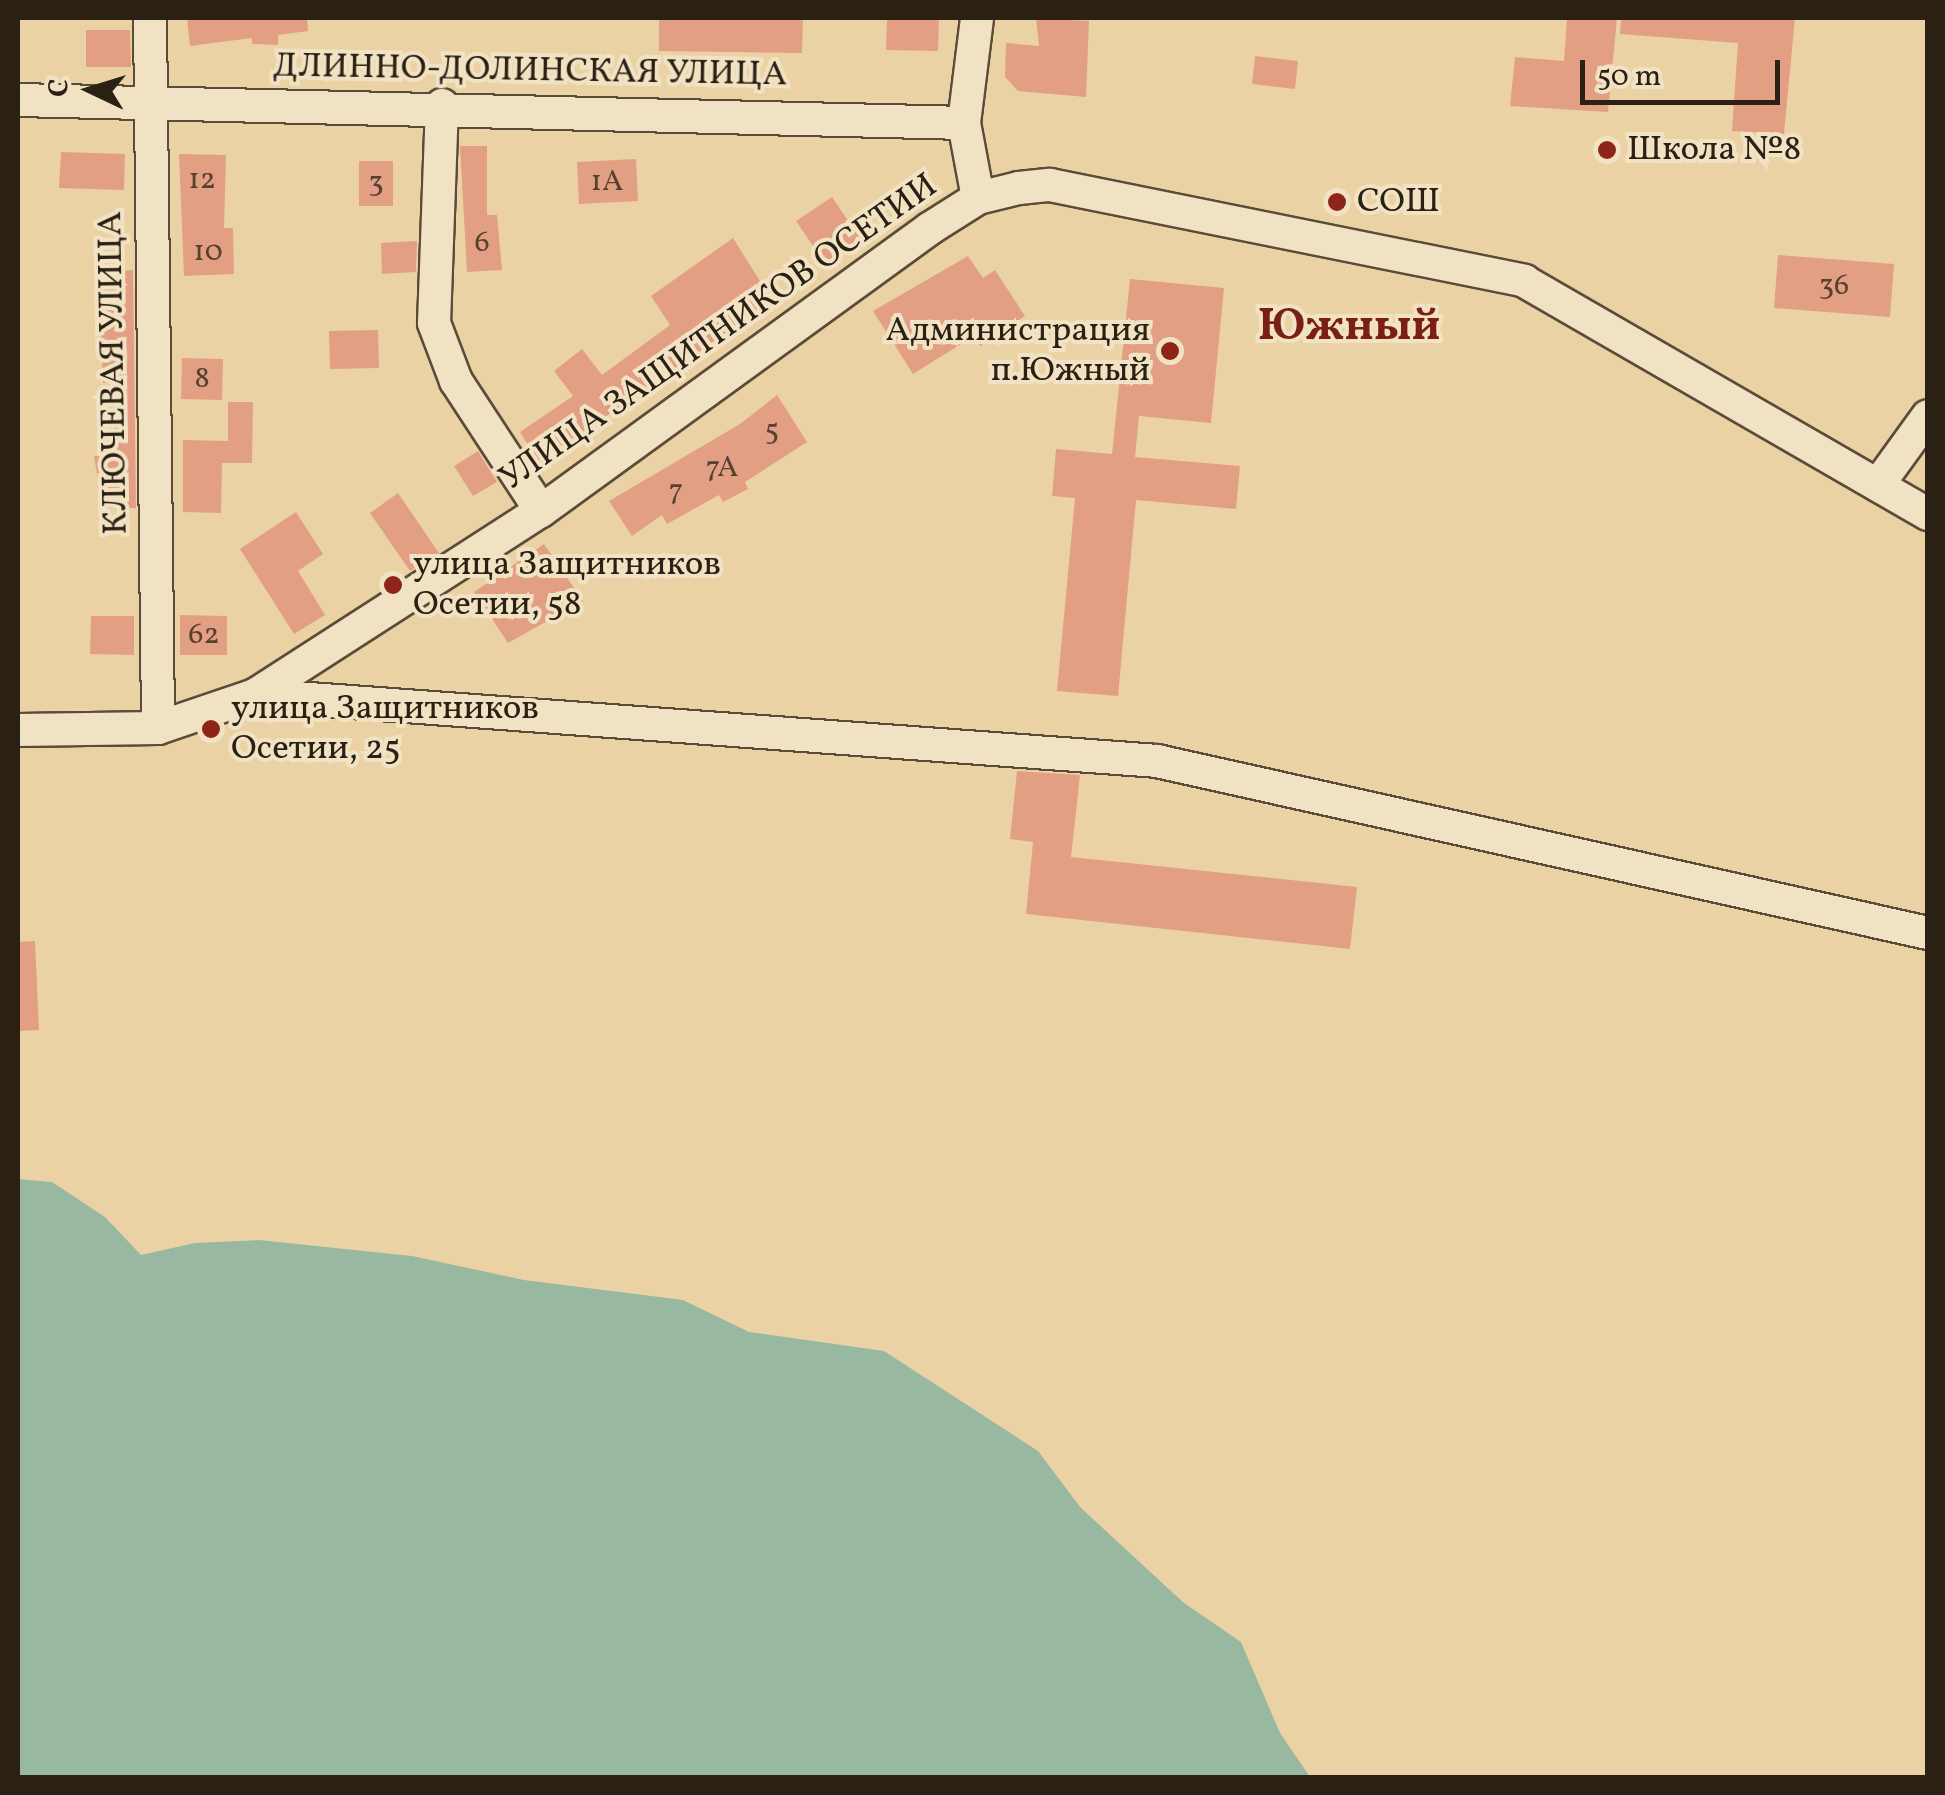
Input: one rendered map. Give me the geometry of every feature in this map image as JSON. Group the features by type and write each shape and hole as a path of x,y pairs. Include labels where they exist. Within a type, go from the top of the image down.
{"street":[{"name":"КЛЮЧЕВАЯ УЛИЦА","path":"150,18 158,728"},
{"path":"977,18 964,123 978,198"},
{"name":"ДЛИННО-ДОЛИНСКАЯ УЛИЦА","path":"18,100 442,105 964,123"},
{"path":"442,105 434,323 456,381 541,511"},
{"name":"УЛИЦА ЗАЩИТНИКОВ ОСЕТИИ","path":"18,730 158,728 254,695 541,511 978,198 1050,185 1524,281 1928,514"},
{"path":"1878,486 1928,416"},
{"path":"254,695 1158,761 1928,933"}],"shaded area":[{"path":"18,1179 52,1182 105,1217 141,1255 195,1243 259,1240 412,1256 524,1280 683,1300 749,1332 884,1351 1038,1451 1081,1508 1184,1603 1241,1642 1280,1733 1310,1777 18,1777"}],"building":[{"path":"187,18 307,18 308,31 278,35 278,45 252,44 252,38 190,46"},
{"path":"659,18 803,18 802,53 659,51"},
{"path":"887,18 939,18 938,51 886,50"},
{"path":"1036,18 1089,21 1086,97 1018,91 1005,77 1006,43 1039,46"},
{"path":"1567,18 1617,18 1608,112 1510,106 1515,57 1564,61"},
{"path":"1621,18 1795,18 1784,134 1732,131 1738,43 1620,34"},
{"path":"86,30 130,30 131,67 86,67"},
{"path":"1255,56 1298,61 1295,89 1252,84"},
{"path":"460,146 487,146 487,215 497,215 502,270 467,272"},
{"path":"61,152 125,154 124,190 59,188"},
{"path":"179,154 226,155 224,228 233,228 234,274 184,276"},
{"path":"636,159 638,201 579,204 577,162"},
{"path":"359,161 393,161 393,206 359,206"},
{"path":"832,197 862,241 826,265 796,221"},
{"path":"733,238 775,305 538,461 520,432 573,396 554,371 582,349 602,375 670,325 651,296"},
{"path":"417,241 416,272 382,274 381,243"},
{"path":"1778,255 1894,264 1890,317 1774,308"},
{"path":"968,256 983,278 995,270 1025,316 980,346 974,336 913,374 873,311"},
{"path":"133,270 136,508 103,508 94,456 116,456 113,382 103,383 99,273"},
{"path":"1130,279 1224,288 1211,423 1139,416 1135,457 1240,466 1236,509 1136,500 1118,696 1057,691 1075,498 1052,496 1056,449 1112,454"},
{"path":"378,330 379,368 330,369 329,331"},
{"path":"182,358 223,359 222,400 181,399"},
{"path":"777,395 807,442 745,482 748,489 723,502 719,495 667,524 662,515 632,536 609,501 740,424"},
{"path":"228,402 253,402 252,463 222,463 221,513 183,512 183,440 228,441"},
{"path":"478,451 497,482 473,496 454,466"},
{"path":"398,493 439,553 410,571 370,513"},
{"path":"296,512 323,554 298,571 325,615 294,634 240,549"},
{"path":"544,544 583,601 508,643 474,592"},
{"path":"180,615 227,616 227,655 180,655"},
{"path":"91,616 134,616 134,655 90,654"},
{"path":"1017,771 1080,775 1071,857 1357,887 1350,949 1026,914 1033,842 1010,839"},
{"path":"35,941 39,1030 18,1031 18,942"}],"place":[{"name":"Школа №8","path":"1607,150"},
{"name":"СОШ","path":"1337,202"},
{"name":"Администрация п.Южный","path":"1170,351"},
{"name":"улица Защитников Осетии, 58","path":"393,585"},
{"name":"улица Защитников Осетии, 25","path":"211,729"}],"district":[{"name":"Южный","path":"1349,328"}]}
